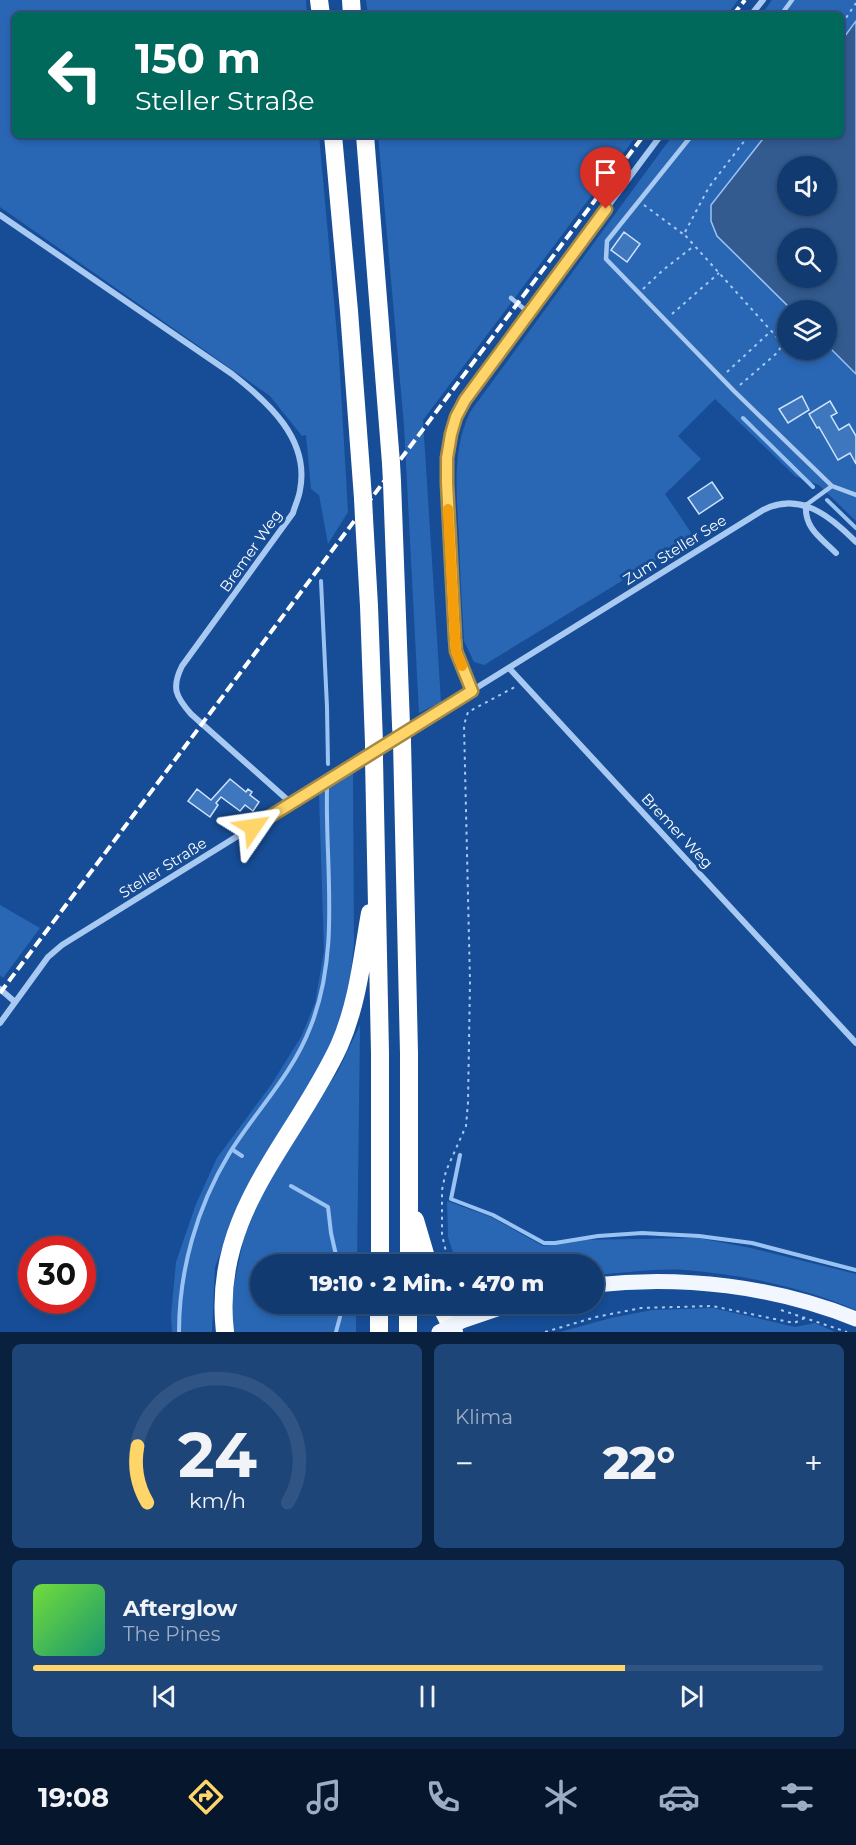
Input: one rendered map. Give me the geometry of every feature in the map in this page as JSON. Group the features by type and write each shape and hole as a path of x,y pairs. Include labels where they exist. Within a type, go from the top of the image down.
{"highway":[{"path":"333,138 349,311 369,606 378,870 380,1254"},
{"path":"365,138 391,462 402,733 409,1041 409,1254"},
{"path":"225,1332 224,1298 227,1273 238,1228 257,1184 317,1086 354,1007 378,870"},
{"path":"409,1195 425,1254"},
{"path":"379,1314 379,1332"},
{"path":"408,1314 408,1332"},
{"path":"445,1314 454,1332"}],"main road":[{"path":"604,1284 661,1281 740,1287 824,1307 856,1319"},
{"path":"439,1332 483,1314"}],"street":[{"path":"509,668 472,691 456,651 447,483 447,458 454,425 465,400 659,138"},
{"name":"Bremer Weg","path":"0,215 232,374 266,402 286,425 291,435 296,447 301,474 300,490 293,513 182,666 175,680 181,703 191,714 219,736 291,803"},
{"name":"Zum Steller See","path":"509,668 763,510 789,502 806,505"},
{"path":"836,554 808,525 805,516 806,505 817,509 856,542"},
{"name":"Bremer Weg","path":"509,668 856,1043"},
{"name":"Steller Straße","path":"0,1023 48,957 62,945 472,691"},
{"path":"0,989 15,1002"}],"lane":[{"path":"690,138 607,242 606,259 721,378 832,486 856,495"},
{"path":"511,298 529,313"},
{"path":"806,505 832,486"}],"path":[{"path":"844,21 856,3"},
{"path":"684,234 709,187 747,138"},
{"path":"639,201 684,234 783,344 777,353 734,391"},
{"path":"639,293 663,270 694,246"},
{"path":"665,320 719,273"},
{"path":"721,378 771,331"},
{"path":"447,1254 442,1235 442,1190 446,1171 466,1126 469,1092 470,970 464,725 468,712 523,682"},
{"path":"545,1332 596,1317 641,1308 712,1306 794,1323 805,1318"},
{"path":"779,1310 847,1332"}],"shaded area":[{"path":"0,0 306,0 307,12 12,12 12,138 319,138 339,357 348,512 328,544 319,495 311,489 306,435 302,436 270,396 0,207"},
{"path":"366,0 738,0 729,12 368,12"},
{"path":"772,0 856,0 856,521 819,485 795,476 715,399 678,436 701,459 665,494 694,537 484,665 474,662 464,641 457,474 464,427 470,412 671,138 844,138 844,12 763,12"},
{"path":"856,21 856,374 837,355 837,300 782,300 717,236 711,221 711,205 764,138 844,138 844,37"},
{"path":"378,138 635,138 423,420 441,702 419,713 404,425"},
{"path":"353,771 354,943 348,999 329,1051 236,1212 215,1267 212,1332 172,1332 171,1315 176,1262 196,1204 217,1158 271,1085 301,1037 315,1003 324,951 319,794 331,783"},
{"path":"0,905 40,928 3,978 0,975"},
{"path":"360,1025 357,1254 250,1254 250,1314 356,1314 356,1332 233,1332 231,1299 244,1237 265,1188 339,1069"},
{"path":"447,1201 491,1217 543,1246 579,1240 698,1238 751,1248 856,1274 856,1310 794,1289 708,1272 663,1270 604,1274 604,1254 454,1254 448,1237"},
{"path":"713,1308 795,1327 815,1323 835,1332 560,1332 652,1310"}],"building":[{"path":"624,232 640,244 627,262 611,250"},
{"path":"802,396 809,410 788,423 779,409"},
{"path":"830,401 837,413 831,416 839,430 849,424 856,436 856,464 850,453 838,460 809,414"},
{"path":"712,482 723,498 699,514 688,498"},
{"path":"230,779 246,792 248,789 252,792 250,795 259,802 253,811 245,805 240,811 221,797 210,817 188,801 197,789 211,800"}],"waterway":[{"path":"743,418 813,487"},
{"path":"827,500 856,528"},
{"path":"321,581 328,764"},
{"path":"179,1332 186,1262 208,1195 239,1138 293,1062 310,1028 320,999 325,970 329,910 327,788"},
{"path":"233,1150 242,1156"},
{"path":"460,1155 451,1199 493,1215 544,1243 642,1233 699,1236 752,1243 856,1270"},
{"path":"291,1186 328,1207 336,1254"},
{"path":"336,1332 340,1314"}],"railway":[{"path":"735,12 745,0"},
{"path":"0,993 642,138"}],"slow traffic":[{"path":"448,509 456,651 462,666"}],"route":[{"path":"253,827 472,691 456,651 447,483 447,458 451,434 456,417 480,378 606,209"}]}
